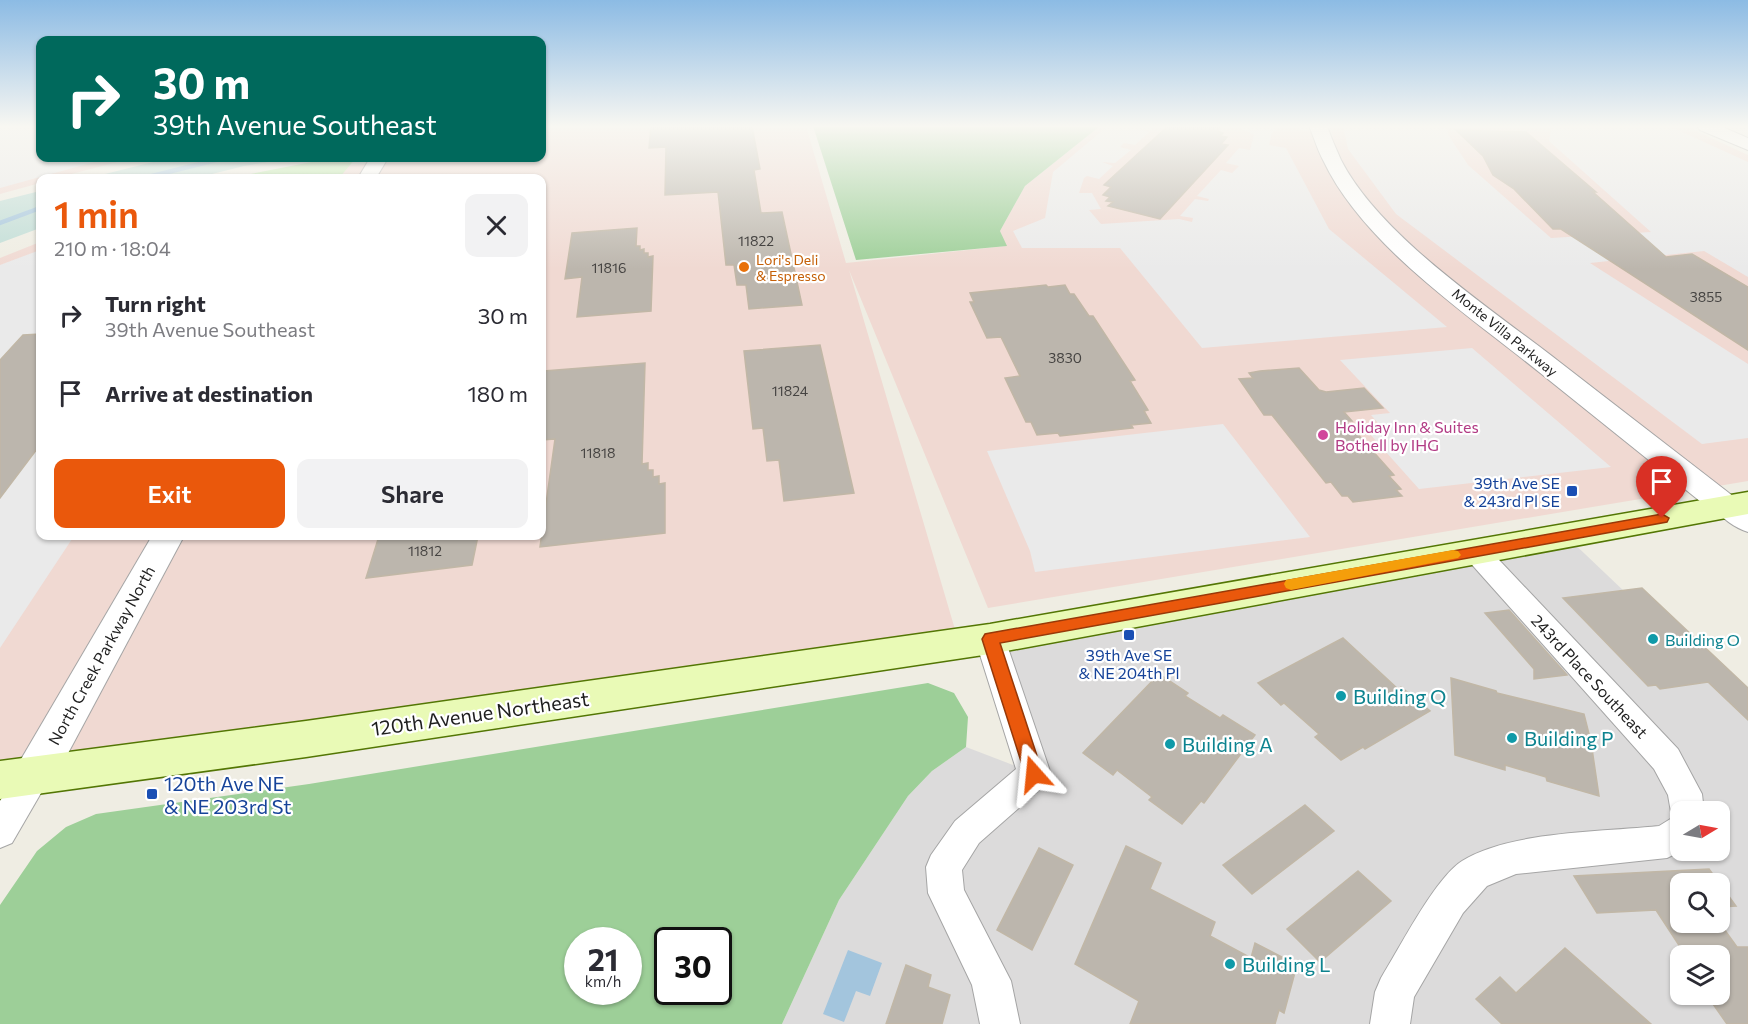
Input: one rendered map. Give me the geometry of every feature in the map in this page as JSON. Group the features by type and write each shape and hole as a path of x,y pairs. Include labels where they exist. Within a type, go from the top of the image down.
{"main road":[{"name":"120th Avenue Northeast","path":"18,777 306,739 975,641 1475,551 1741,511"}],"street":[{"name":"Monte Villa Parkway","path":"1341,174 1369,214 1423,266 1741,511"},
{"name":"North Creek Parkway North","path":"18,777 166,540"},
{"name":"243rd Place Southeast","path":"1475,551 1666,759 1685,794 1686,801"},
{"path":"975,641 1034,774 967,832 944,867 946,893 992,981 1000,1024"},
{"path":"0,832 18,777"},
{"path":"1390,1024 1395,992 1450,900 1474,874 1514,857 1667,842 1670,839"}],"shaded area":[{"path":"0,174 72,174 36,174 36,184 0,194"},
{"path":"0,174 52,174 36,174 36,178 0,188"},
{"path":"106,174 213,174 212,174"},
{"path":"277,174 820,174 846,263 1006,246 1000,231 1025,186 1040,174 1748,174 1748,481 988,608 849,270 959,643 0,779 0,258 36,244 36,540 546,540 546,174"},
{"path":"1053,174 1105,174 1099,179 1087,176 1084,178 1079,193 1092,193 1101,209 1089,210 1101,224 1179,219 1192,222 1193,218 1180,216 1195,199 1208,201 1209,199 1197,196 1218,174 1300,174 1329,229 1447,327 1202,348 1120,248 1022,248 1013,231 1045,218"},
{"path":"1366,174 1478,174 1551,238 1651,232 1586,174 1748,174 1748,277 1704,251 1590,263 1748,364 1748,438 1702,444 1396,214"},
{"path":"36,192 36,230 0,243 0,201"},
{"path":"36,252 36,540 71,540 0,648 0,265"},
{"path":"1472,348 1611,467 1419,489 1369,433 1385,431 1371,415 1390,413 1340,360"},
{"path":"1223,424 1310,537 1035,572 1030,551 987,451"},
{"path":"1565,535 1748,709 1748,1024 782,1024 839,900 908,796 932,771 966,747 1034,773 990,639"},
{"path":"848,950 882,963 870,996 856,991 844,1022 823,1014"}],"green space":[{"path":"828,174 1040,174 1025,186 1000,231 1007,246 856,260"},
{"path":"928,683 954,693 968,717 966,747 932,771 908,796 839,900 782,1024 0,1024 0,905 37,851 66,827 96,814 309,784"}],"building":[{"path":"665,174 755,174 761,213 782,212 802,305 749,309 746,285 737,285 734,265 726,265 718,192 665,195"},
{"path":"1116,174 1202,174 1160,219 1108,206 1113,202 1106,201 1110,197 1103,195 1111,187 1104,185"},
{"path":"1575,174 1666,257 1692,254 1748,287 1748,350 1561,229 1553,229 1514,189 1493,175"},
{"path":"637,228 636,246 640,246 640,250 644,249 648,257 653,256 651,311 577,317 582,277 565,279 572,233"},
{"path":"1046,285 1048,287 1065,285 1089,316 1093,316 1135,380 1130,381 1148,410 1144,411 1151,423 1131,425 1133,428 1060,436 1058,433 1037,435 1031,422 1026,422 1005,378 1020,376 1001,337 987,338 970,302 974,302 970,293"},
{"path":"36,334 36,450 0,498 0,360 23,335"},
{"path":"820,345 854,493 784,501 779,460 767,461 763,428 753,429 744,351"},
{"path":"645,363 642,464 648,463 648,470 653,470 653,477 659,476 659,484 665,483 665,533 540,547 541,540 546,540 546,504 555,439 546,440 546,371"},
{"name":"Holiday Inn & Suites Bothell by IHG","path":"1299,368 1319,390 1326,392 1364,388 1383,408 1344,412 1352,421 1346,421 1394,475 1389,476 1401,489 1396,490 1402,496 1353,502 1348,496 1342,496 1331,482 1326,483 1272,415 1264,415 1239,379 1253,378 1249,373"},
{"path":"378,540 477,540 472,565 366,578"},
{"name":"Building O","path":"1642,588 1748,688 1748,720 1708,682 1660,689 1656,685 1648,686 1563,598"},
{"path":"1509,610 1567,675 1534,679 1534,669 1485,613"},
{"name":"Building Q","path":"1343,638 1398,689 1401,687 1430,711 1365,749 1363,747 1341,760 1315,737 1319,734 1284,703 1281,705 1258,683"},
{"name":"Building A","path":"1159,674 1188,693 1185,696 1220,718 1223,715 1255,735 1204,803 1201,801 1182,824 1149,800 1152,797 1117,770 1113,775 1083,753"},
{"name":"Building P","path":"1451,678 1497,693 1584,714 1591,742 1599,796 1547,781 1546,777 1505,765 1505,770 1455,755"},
{"path":"1305,805 1334,831 1252,894 1223,865"},
{"path":"1126,846 1161,863 1150,889 1215,922 1210,936 1251,958 1255,943 1297,965 1284,1013 1279,1010 1275,1024 1130,1024 1139,1001 1075,964"},
{"path":"1039,848 1073,865 1032,950 997,930"},
{"path":"1709,869 1712,873 1670,873 1670,931 1656,910 1597,913 1574,876"},
{"path":"1358,871 1391,901 1320,962 1287,929"},
{"path":"1730,898 1736,906 1730,906"},
{"path":"1671,933 1727,933 1737,947 1748,947 1748,1024 1727,1024 1714,1005 1730,1005 1730,945 1679,945"},
{"path":"1565,948 1651,1024 1502,1024 1476,999 1500,977 1516,993"},
{"path":"906,965 931,975 928,987 950,995 942,1024 886,1024"}],"waterway":[{"path":"0,223 36,210"}],"slow traffic":[{"path":"1291,584 1453,555"}],"place":[{"name":"Lori's Deli & Espresso","path":"744,267"},
{"name":"Holiday Inn & Suites Bothell by IHG","path":"1323,435"},
{"name":"39th Ave SE & 243rd Pl SE","path":"1572,491"},
{"name":"39th Ave SE & NE 204th Pl","path":"1129,635"},
{"name":"Building O","path":"1653,639"},
{"name":"Building Q","path":"1341,696"},
{"name":"Building P","path":"1512,738"},
{"name":"Building A","path":"1170,744"},
{"name":"120th Ave NE & NE 203rd St","path":"152,794"},
{"name":"Building L","path":"1230,964"}],"route":[{"path":"1034,774 990,639 1662,518"}]}
